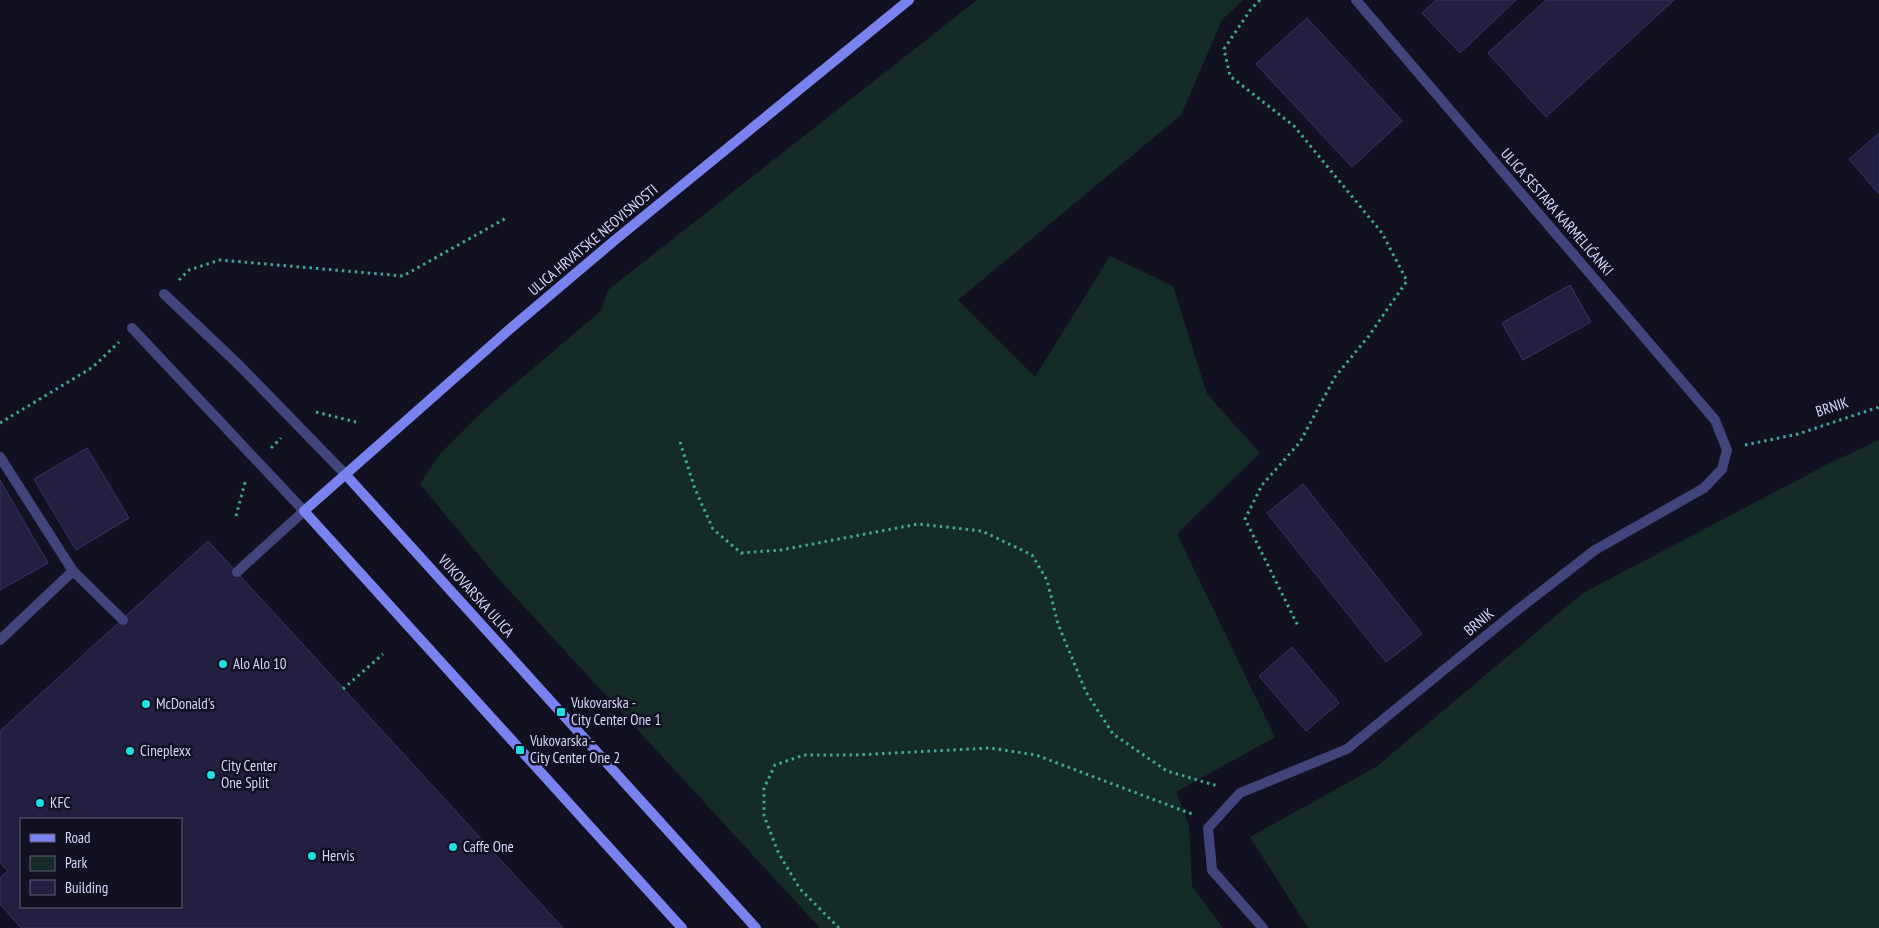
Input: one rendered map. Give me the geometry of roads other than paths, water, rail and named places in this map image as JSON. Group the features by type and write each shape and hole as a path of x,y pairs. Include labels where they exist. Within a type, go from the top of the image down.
{"street":[{"name":"ULICA SESTARA KARMELIĆANKI","path":"1356,0 1715,420 1727,450"},
{"name":"ULICA HRVATSKE NEOVISNOSTI","path":"304,511 511,328 903,2"},
{"name":"VUKOVARSKA ULICA","path":"164,294 240,366 346,475 756,928"},
{"path":"132,328 304,511 682,928"},
{"name":"BRNIK","path":"1263,928 1212,870 1208,828 1240,793 1347,749 1515,612 1596,550 1704,488 1722,469 1727,450"},
{"path":"0,457 73,571 123,620"},
{"path":"237,572 304,511"},
{"path":"0,640 73,571"}],"place":[{"name":"Alo Alo 10","path":"223,664"},
{"name":"McDonald's","path":"146,704"},
{"name":"Vukovarska - City Center One 1","path":"561,712"},
{"name":"Vukovarska - City Center One 2","path":"520,750"},
{"name":"Cineplexx","path":"130,751"},
{"name":"City Center One Split","path":"211,775"},
{"name":"KFC","path":"40,803"},
{"name":"Caffe One","path":"453,847"},
{"name":"Hervis","path":"312,856"}]}
